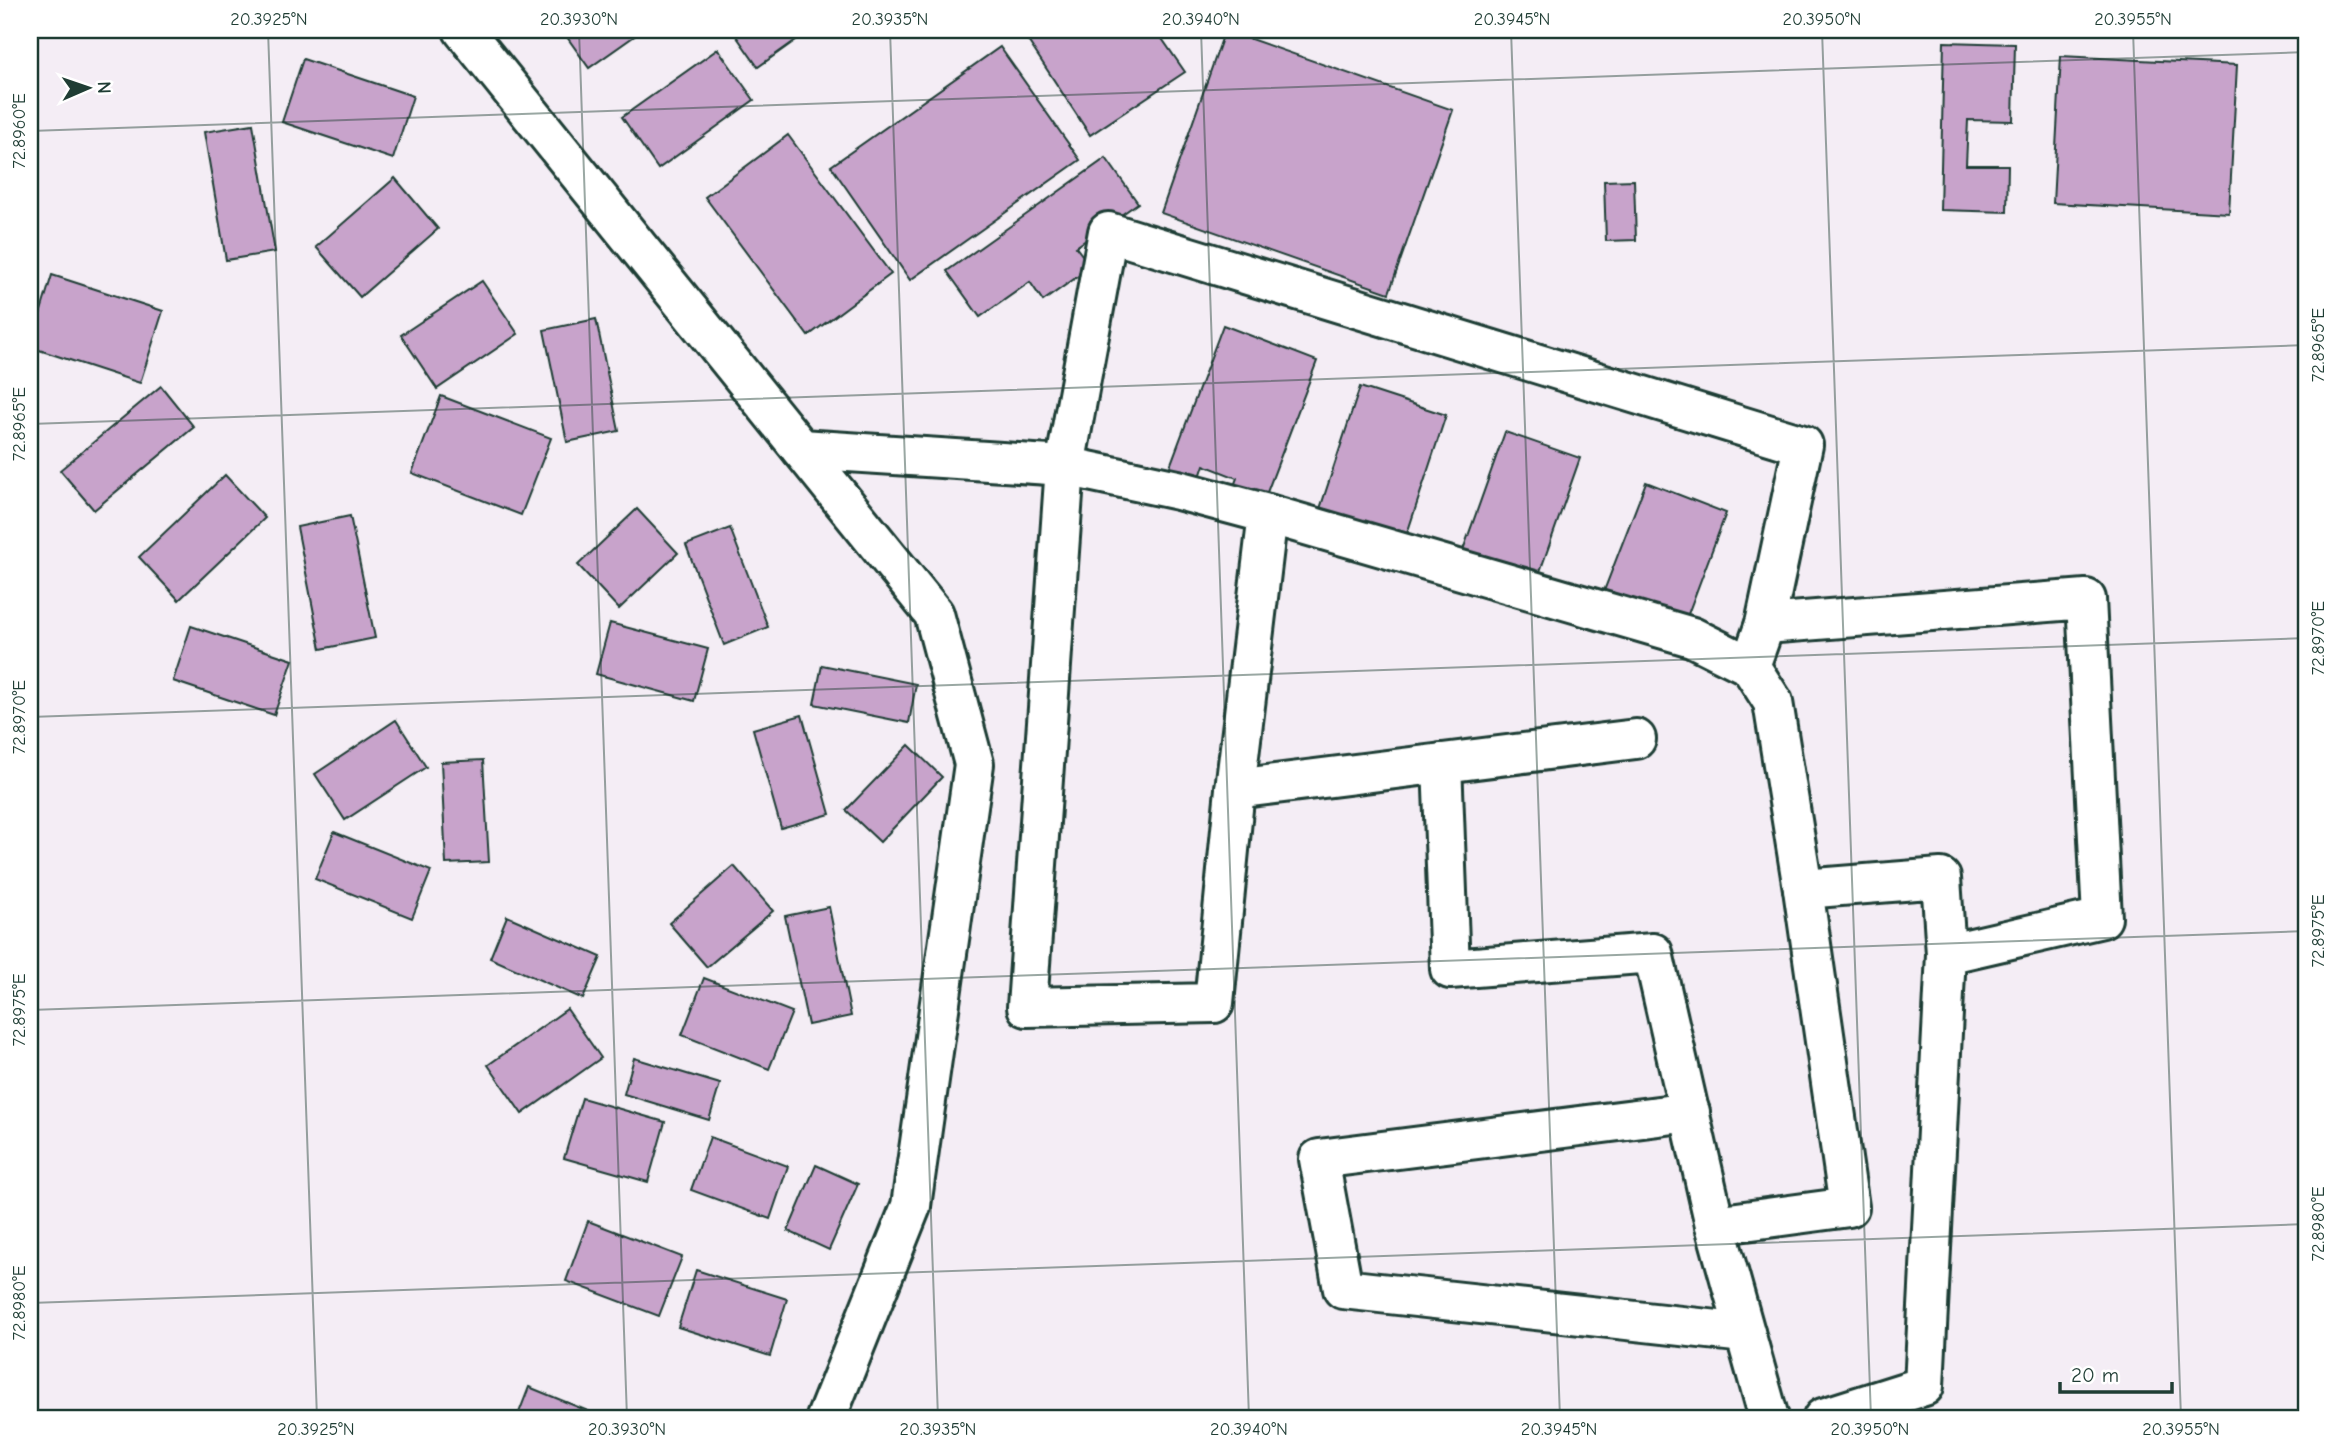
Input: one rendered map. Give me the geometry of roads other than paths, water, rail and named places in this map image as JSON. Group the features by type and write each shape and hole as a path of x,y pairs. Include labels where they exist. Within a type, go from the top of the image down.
{"street":[{"path":"463,30 934,614 974,764 911,1206 826,1418"},
{"path":"1268,514 1235,789 1214,1003 1027,1007 1065,466 1108,232 1803,444 1765,624 1750,666"},
{"path":"801,449 1065,466 1178,490 1692,637 1750,666 1773,702 1850,1207 1715,1225"},
{"path":"1765,624 2086,599 2102,918 1946,954"},
{"path":"1235,789 1636,739"},
{"path":"1442,763 1450,969 1653,953 1715,1225 1769,1418"},
{"path":"1803,889 1941,878 1946,954 1923,1386 1823,1418"},
{"path":"1690,1112 1319,1159 1343,1289 1745,1333"}]}
